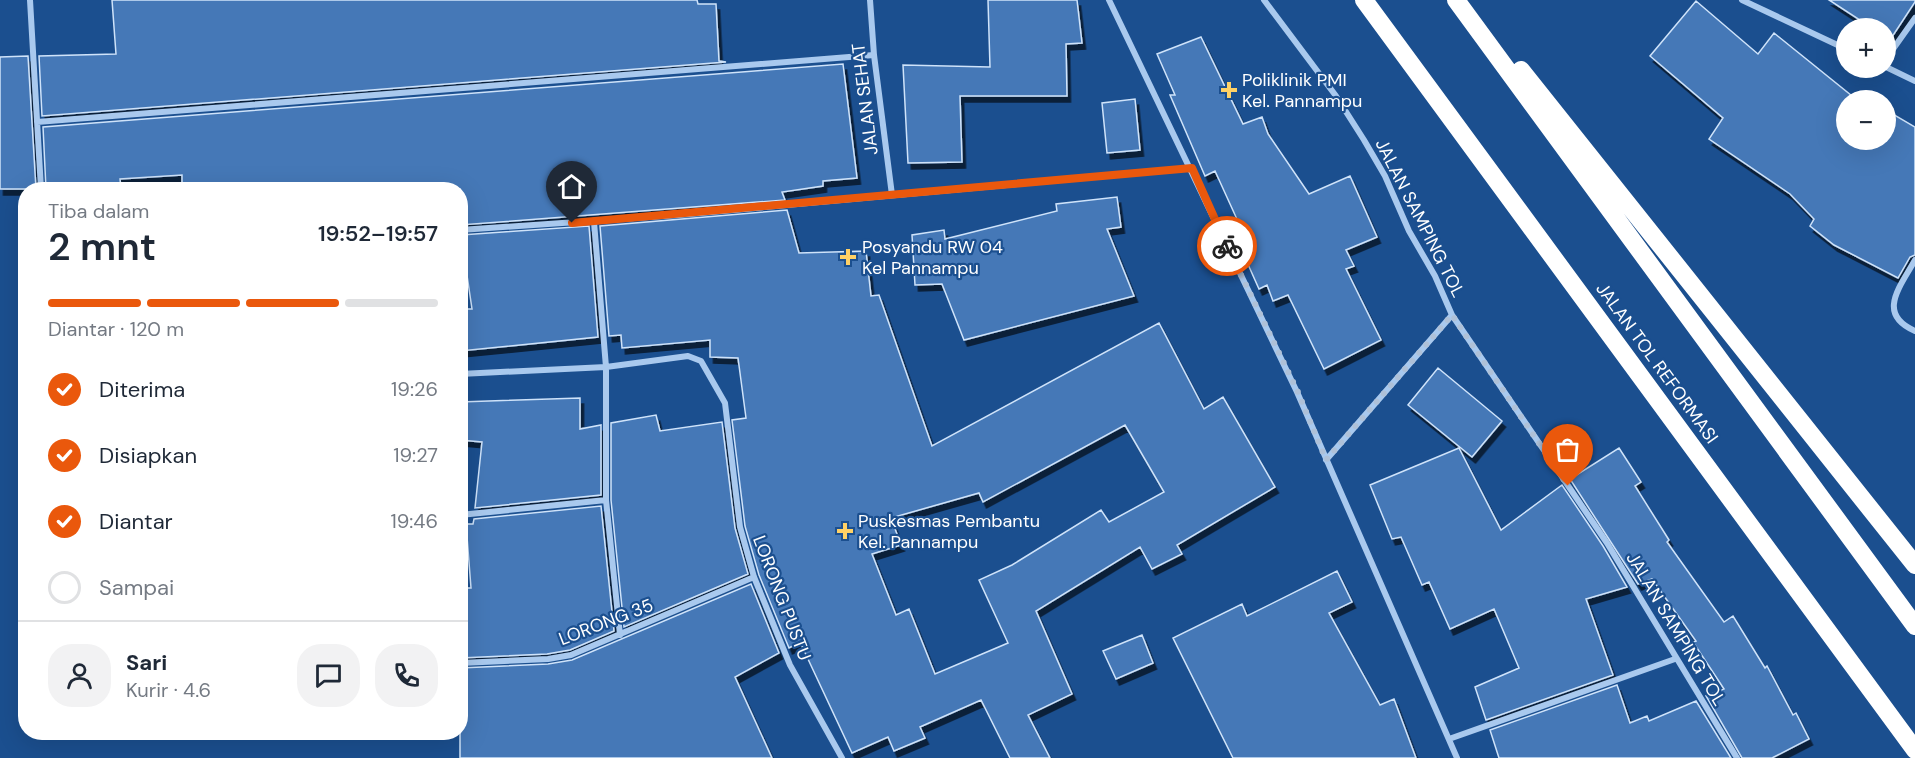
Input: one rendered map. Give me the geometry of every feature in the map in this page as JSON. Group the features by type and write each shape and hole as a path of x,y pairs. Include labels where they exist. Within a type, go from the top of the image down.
{"highway":[{"name":"JALAN TOL REFORMASI","path":"1364,0 1915,750"},
{"path":"1456,0 1915,626"},
{"path":"1466,0 1915,565"}],"street":[{"path":"30,0 41,182"},
{"name":"JALAN SEHAT","path":"870,0 874,55 892,195"},
{"path":"1109,0 1192,168 1242,280 1298,392 1457,758"},
{"name":"JALAN SAMPING TOL","path":"1264,0 1335,96 1369,149 1385,176 1409,231 1435,276 1452,315 1607,543 1675,659 1737,758"},
{"path":"1742,0 1836,44"},
{"path":"1896,45 1915,18"},
{"path":"37,122 874,55"},
{"path":"1896,72 1915,81"},
{"path":"468,230 594,222 1192,168"},
{"path":"594,222 606,367 606,500 620,635"},
{"path":"1915,260 1893,303 1893,313 1898,321 1915,331"},
{"path":"1326,460 1452,315"},
{"name":"LORONG PUSTU","path":"468,374 606,367 688,356 701,361 725,403 740,527 754,577 790,664 842,758"},
{"path":"468,514 606,500"},
{"name":"LORONG 35","path":"468,663 548,659 571,655 754,577"},
{"path":"1449,739 1675,659"}],"building":[{"path":"112,0 697,0 698,4 716,4 719,61 726,62 42,116 39,56 116,54"},
{"path":"988,0 1077,0 1082,43 1066,44 1067,96 960,96 962,162 908,163 903,65 990,67"},
{"path":"1829,0 1915,0 1896,31 1896,18 1857,18"},
{"path":"1696,1 1758,54 1774,33 1845,90 1836,90 1836,150 1896,150 1896,116 1915,127 1915,255 1910,257 1898,278 1834,245 1810,226 1814,219 1790,194 1709,139 1723,118 1650,56"},
{"path":"1201,37 1243,124 1262,117 1268,134 1309,194 1350,176 1377,237 1346,250 1354,266 1346,269 1381,340 1324,369 1288,295 1273,301 1267,285 1259,289 1238,242 1246,239 1215,171 1205,176 1170,95 1175,95 1157,54"},
{"path":"28,56 36,182 18,182 18,189 0,189 0,57"},
{"path":"843,64 857,178 823,181 823,186 782,192 785,200 468,224 468,182 182,182 182,175 120,179 120,182 46,182 43,127"},
{"path":"1135,99 1140,150 1107,153 1102,103"},
{"path":"1117,197 1121,227 1107,229 1134,296 964,340 942,284 915,285 912,235 944,230 945,239 1057,211 1056,204"},
{"path":"787,210 799,253 866,251 871,296 879,295 932,446 1159,323 1204,409 1223,397 1275,487 1177,545 1182,554 1152,569 1140,547 1036,611 1072,694 1028,715 1050,758 1010,758 981,700 920,727 925,738 894,751 888,737 852,753 800,642 789,648 759,575 745,526 732,420 746,418 738,358 710,357 710,340 622,348 621,335 609,336 600,226","holes":["1125,425 1164,492 1109,522 1101,510 1012,565 979,580 1008,643 935,674 909,609 896,615 872,554 901,545 891,518 979,493 983,502"]},
{"path":"589,226 598,337 468,350 468,309 472,309 468,282 468,235"},
{"path":"1438,368 1502,421 1472,457 1408,405"},
{"path":"580,398 580,429 601,425 601,495 475,508 482,442 468,441 468,402"},
{"path":"656,415 660,431 722,422 735,528 748,574 624,627 611,500 611,423"},
{"path":"1459,448 1501,530 1562,485 1627,587 1586,599 1613,675 1486,720 1475,687 1519,668 1494,609 1450,629 1429,582 1422,585 1401,537 1392,539 1370,485"},
{"path":"1619,448 1641,482 1635,486 1669,540 1667,542 1724,622 1733,616 1765,668 1767,666 1793,715 1796,713 1809,739 1772,758 1742,758 1706,696 1724,689 1693,642 1696,641 1652,579 1638,584 1570,479"},
{"path":"601,506 614,631 570,650 547,654 468,658 468,588 471,588 468,524 473,524 474,519"},
{"path":"1337,571 1352,602 1329,613 1380,705 1394,699 1416,758 1233,758 1173,638 1242,604 1247,616"},
{"path":"751,584 779,653 735,677 772,758 460,758 460,740 468,740 468,668 548,664 572,660"},
{"path":"1142,635 1153,663 1116,679 1103,651"},
{"path":"1617,685 1630,723 1647,716 1649,721 1696,701 1731,758 1499,758 1490,730"}],"way so far":[{"path":"1227,246 1298,392 1326,460 1452,315 1568,486"}],"place":[{"name":"Poliklinik PMI Kel. Pannampu","path":"1229,90"},
{"name":"Posyandu RW 04 Kel Pannampu","path":"848,257"},
{"name":"Puskesmas Pembantu Kel. Pannampu","path":"845,531"}],"route":[{"path":"572,223 1192,168 1227,246"}]}
